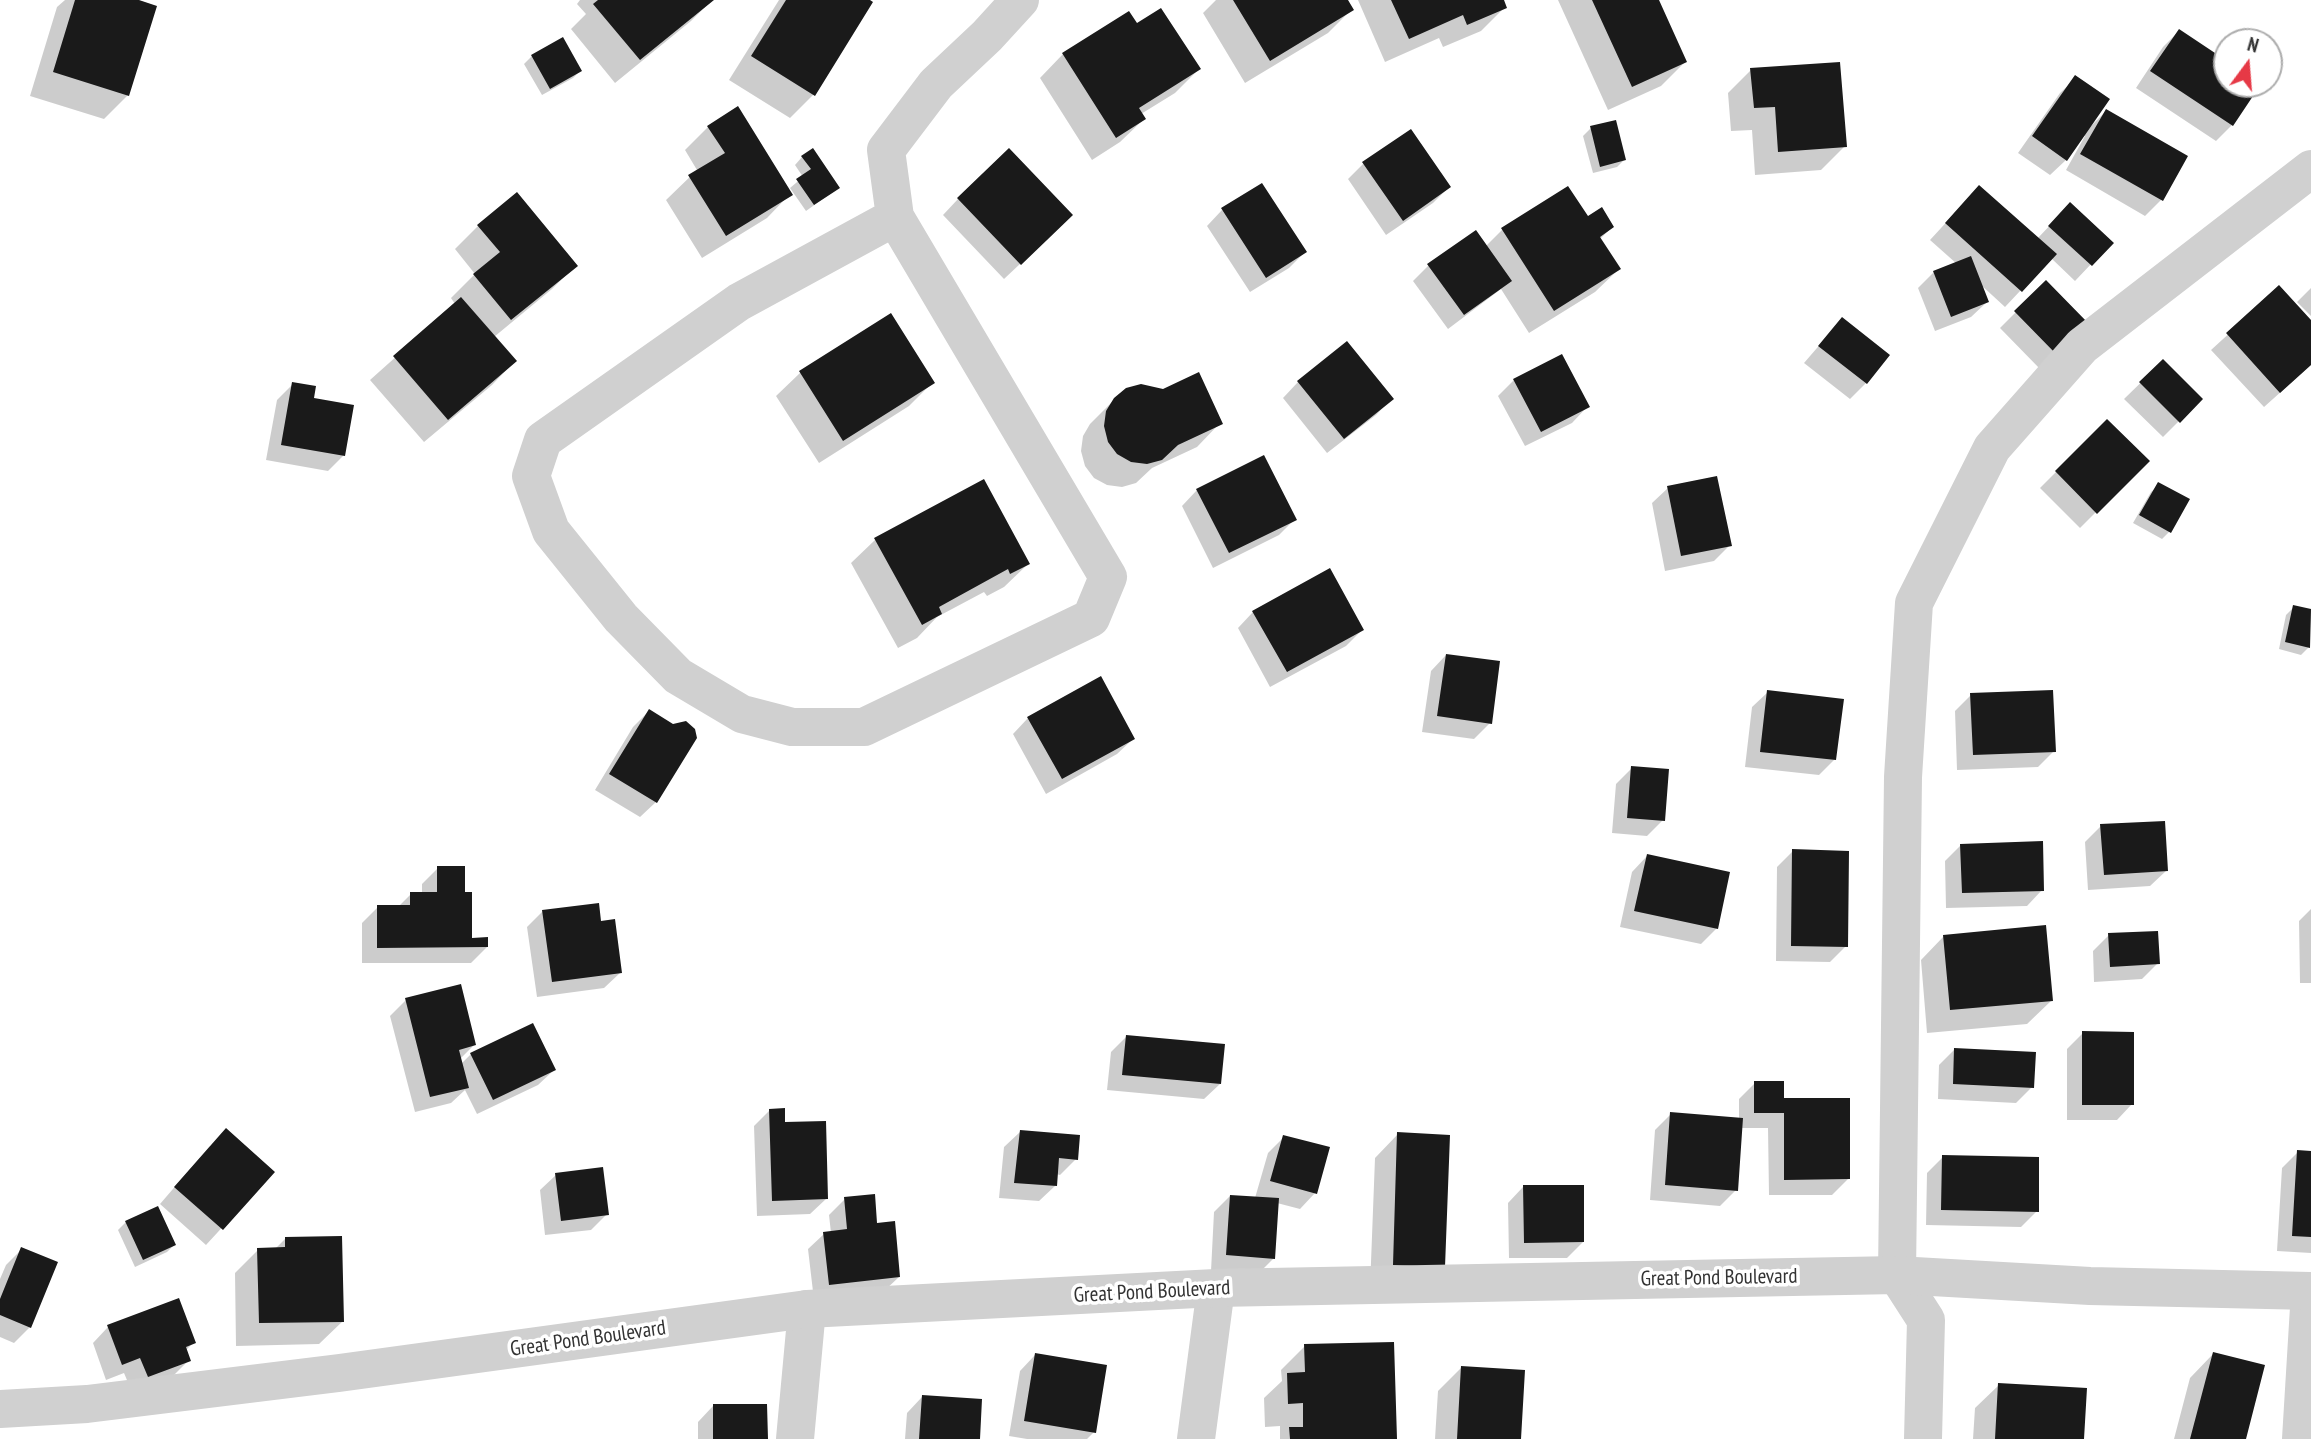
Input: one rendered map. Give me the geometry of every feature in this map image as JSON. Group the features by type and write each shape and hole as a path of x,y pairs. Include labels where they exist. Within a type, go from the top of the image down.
{"street":[{"path":"895,217 739,302 542,440 531,476 551,531 621,618 678,676 742,714 792,727 864,727 1091,618 1108,577 895,217 886,150 936,84 987,36 1020,0"},
{"path":"1923,1439 1926,1321 1897,1275 1903,778 1914,603 1992,447 2082,346 2311,169"},
{"name":"Great Pond Boulevard","path":"0,1409 88,1404 313,1377 807,1309 1216,1288 1897,1275 2090,1286 2311,1292"},
{"path":"1196,1439 1216,1288"},
{"path":"2301,1439 2311,1292"},
{"path":"795,1439 807,1309"}],"building":[{"path":"75,0 139,0 157,6 129,96 53,72"},
{"path":"598,0 714,0 640,60 593,4"},
{"path":"786,0 873,2 815,96 751,56"},
{"path":"1233,0 1348,0 1354,10 1270,61"},
{"path":"1391,0 1504,0 1507,8 1467,25 1463,15 1409,39"},
{"path":"1592,0 1659,0 1687,62 1632,87"},
{"path":"1161,8 1201,69 1139,108 1146,119 1116,138 1062,53 1129,11 1137,23"},
{"path":"2179,29 2213,52 2213,98 2252,98 2233,126 2150,71"},
{"path":"563,37 582,71 550,89 531,55"},
{"path":"1840,62 1847,147 1778,152 1775,107 1754,108 1750,68"},
{"path":"2075,75 2110,99 2067,161 2032,136"},
{"path":"738,106 793,195 726,236 688,175 725,153 707,126"},
{"path":"2106,109 2188,156 2163,201 2080,154"},
{"path":"1616,120 1626,160 1600,167 1590,126"},
{"path":"1411,129 1451,187 1403,221 1362,162"},
{"path":"813,148 840,188 814,205 796,179 811,169 801,156"},
{"path":"1009,148 1073,215 1021,265 957,198"},
{"path":"1262,183 1307,252 1266,278 1221,208"},
{"path":"1979,185 2057,254 2022,292 1945,223"},
{"path":"1568,186 1588,216 1602,207 1614,227 1600,237 1621,269 1554,311 1501,228"},
{"path":"517,192 578,266 511,320 473,274 500,252 477,225"},
{"path":"2070,202 2114,243 2092,266 2048,226"},
{"path":"1476,230 1512,281 1464,315 1427,264"},
{"path":"1971,256 1989,302 1951,317 1933,271"},
{"path":"2046,280 2089,324 2057,355 2014,311"},
{"path":"2279,285 2311,320 2311,365 2280,393 2226,333"},
{"path":"461,297 517,361 448,420 393,356"},
{"path":"891,313 935,383 843,441 799,371"},
{"path":"1842,317 1890,355 1867,384 1818,346"},
{"path":"1347,341 1394,399 1344,439 1297,381"},
{"path":"1562,354 1590,407 1541,432 1513,379"},
{"path":"2163,359 2203,399 2180,423 2139,382"},
{"path":"1199,372 1223,424 1178,445 1162,460 1147,464 1131,462 1117,454 1108,442 1104,426 1106,411 1114,398 1126,388 1141,384 1163,389"},
{"path":"292,382 316,386 314,398 354,405 345,456 281,445"},
{"path":"2107,419 2150,461 2097,514 2055,471"},
{"path":"1264,455 1297,520 1229,553 1196,489"},
{"path":"1717,476 1732,546 1681,556 1667,486"},
{"path":"984,479 1030,564 1010,574 1008,569 939,607 942,614 922,625 874,538"},
{"path":"2158,482 2190,499 2171,533 2139,515"},
{"path":"1330,568 1364,630 1287,672 1252,611"},
{"path":"2293,605 2311,609 2310,648 2285,642"},
{"path":"1446,654 1500,661 1492,724 1437,716"},
{"path":"1101,676 1135,739 1062,779 1027,717"},
{"path":"1767,690 1844,699 1836,760 1760,752"},
{"path":"2053,690 2056,752 1973,755 1970,693"},
{"path":"649,709 673,724 686,721 695,729 697,738 657,803 609,774"},
{"path":"1631,766 1669,769 1665,821 1627,818"},
{"path":"2165,821 2168,871 2104,875 2100,824"},
{"path":"2043,841 2044,891 1962,893 1960,844"},
{"path":"1792,849 1849,851 1848,947 1791,946"},
{"path":"1647,854 1730,872 1718,929 1634,911"},
{"path":"437,866 465,866 465,892 472,892 472,938 488,937 488,947 377,948 377,905 410,905 410,892 437,892"},
{"path":"599,903 601,921 615,919 622,973 552,982 542,910"},
{"path":"2046,925 2053,1001 1950,1010 1943,935"},
{"path":"2158,931 2160,964 2110,967 2108,933"},
{"path":"461,984 476,1045 459,1050 469,1088 430,1097 405,998"},
{"path":"533,1023 556,1070 493,1100 470,1053"},
{"path":"2082,1031 2134,1032 2134,1105 2082,1105"},
{"path":"1126,1035 1225,1044 1221,1084 1122,1075"},
{"path":"1954,1048 2036,1052 2034,1088 1953,1084"},
{"path":"1754,1081 1784,1081 1784,1098 1850,1098 1850,1179 1784,1180 1784,1113 1754,1113"},
{"path":"785,1108 785,1122 826,1121 828,1199 772,1201 769,1109"},
{"path":"1670,1112 1743,1118 1738,1191 1665,1185"},
{"path":"226,1128 275,1172 223,1230 174,1187"},
{"path":"1020,1130 1080,1135 1078,1160 1059,1158 1057,1186 1014,1183"},
{"path":"1397,1132 1450,1135 1445,1267 1393,1265"},
{"path":"1283,1135 1330,1147 1317,1194 1270,1181"},
{"path":"2297,1150 2311,1151 2311,1237 2292,1236"},
{"path":"1942,1155 2039,1157 2039,1212 1941,1210"},
{"path":"603,1167 609,1215 561,1221 555,1173"},
{"path":"1523,1185 1584,1185 1584,1242 1524,1243"},
{"path":"875,1194 877,1223 895,1221 900,1277 829,1285 823,1232 847,1229 844,1197"},
{"path":"1230,1195 1279,1198 1275,1259 1226,1255"},
{"path":"158,1206 176,1245 143,1260 125,1221"},
{"path":"342,1236 344,1322 259,1323 257,1248 285,1247 285,1237"},
{"path":"21,1247 58,1262 31,1328 0,1315 0,1299"},
{"path":"179,1298 196,1343 186,1347 191,1361 148,1377 140,1358 122,1365 107,1325"},
{"path":"1394,1342 1397,1439 1290,1439 1289,1427 1303,1427 1303,1403 1288,1404 1287,1373 1305,1372 1304,1344"},
{"path":"2213,1352 2265,1365 2246,1439 2190,1439"},
{"path":"1035,1353 1107,1365 1096,1433 1024,1421"},
{"path":"1461,1366 1525,1370 1521,1439 1457,1439"},
{"path":"1998,1383 2087,1388 2084,1439 1995,1439"},
{"path":"922,1395 982,1399 980,1439 919,1439"},
{"path":"713,1404 767,1404 768,1439 713,1439"}]}
